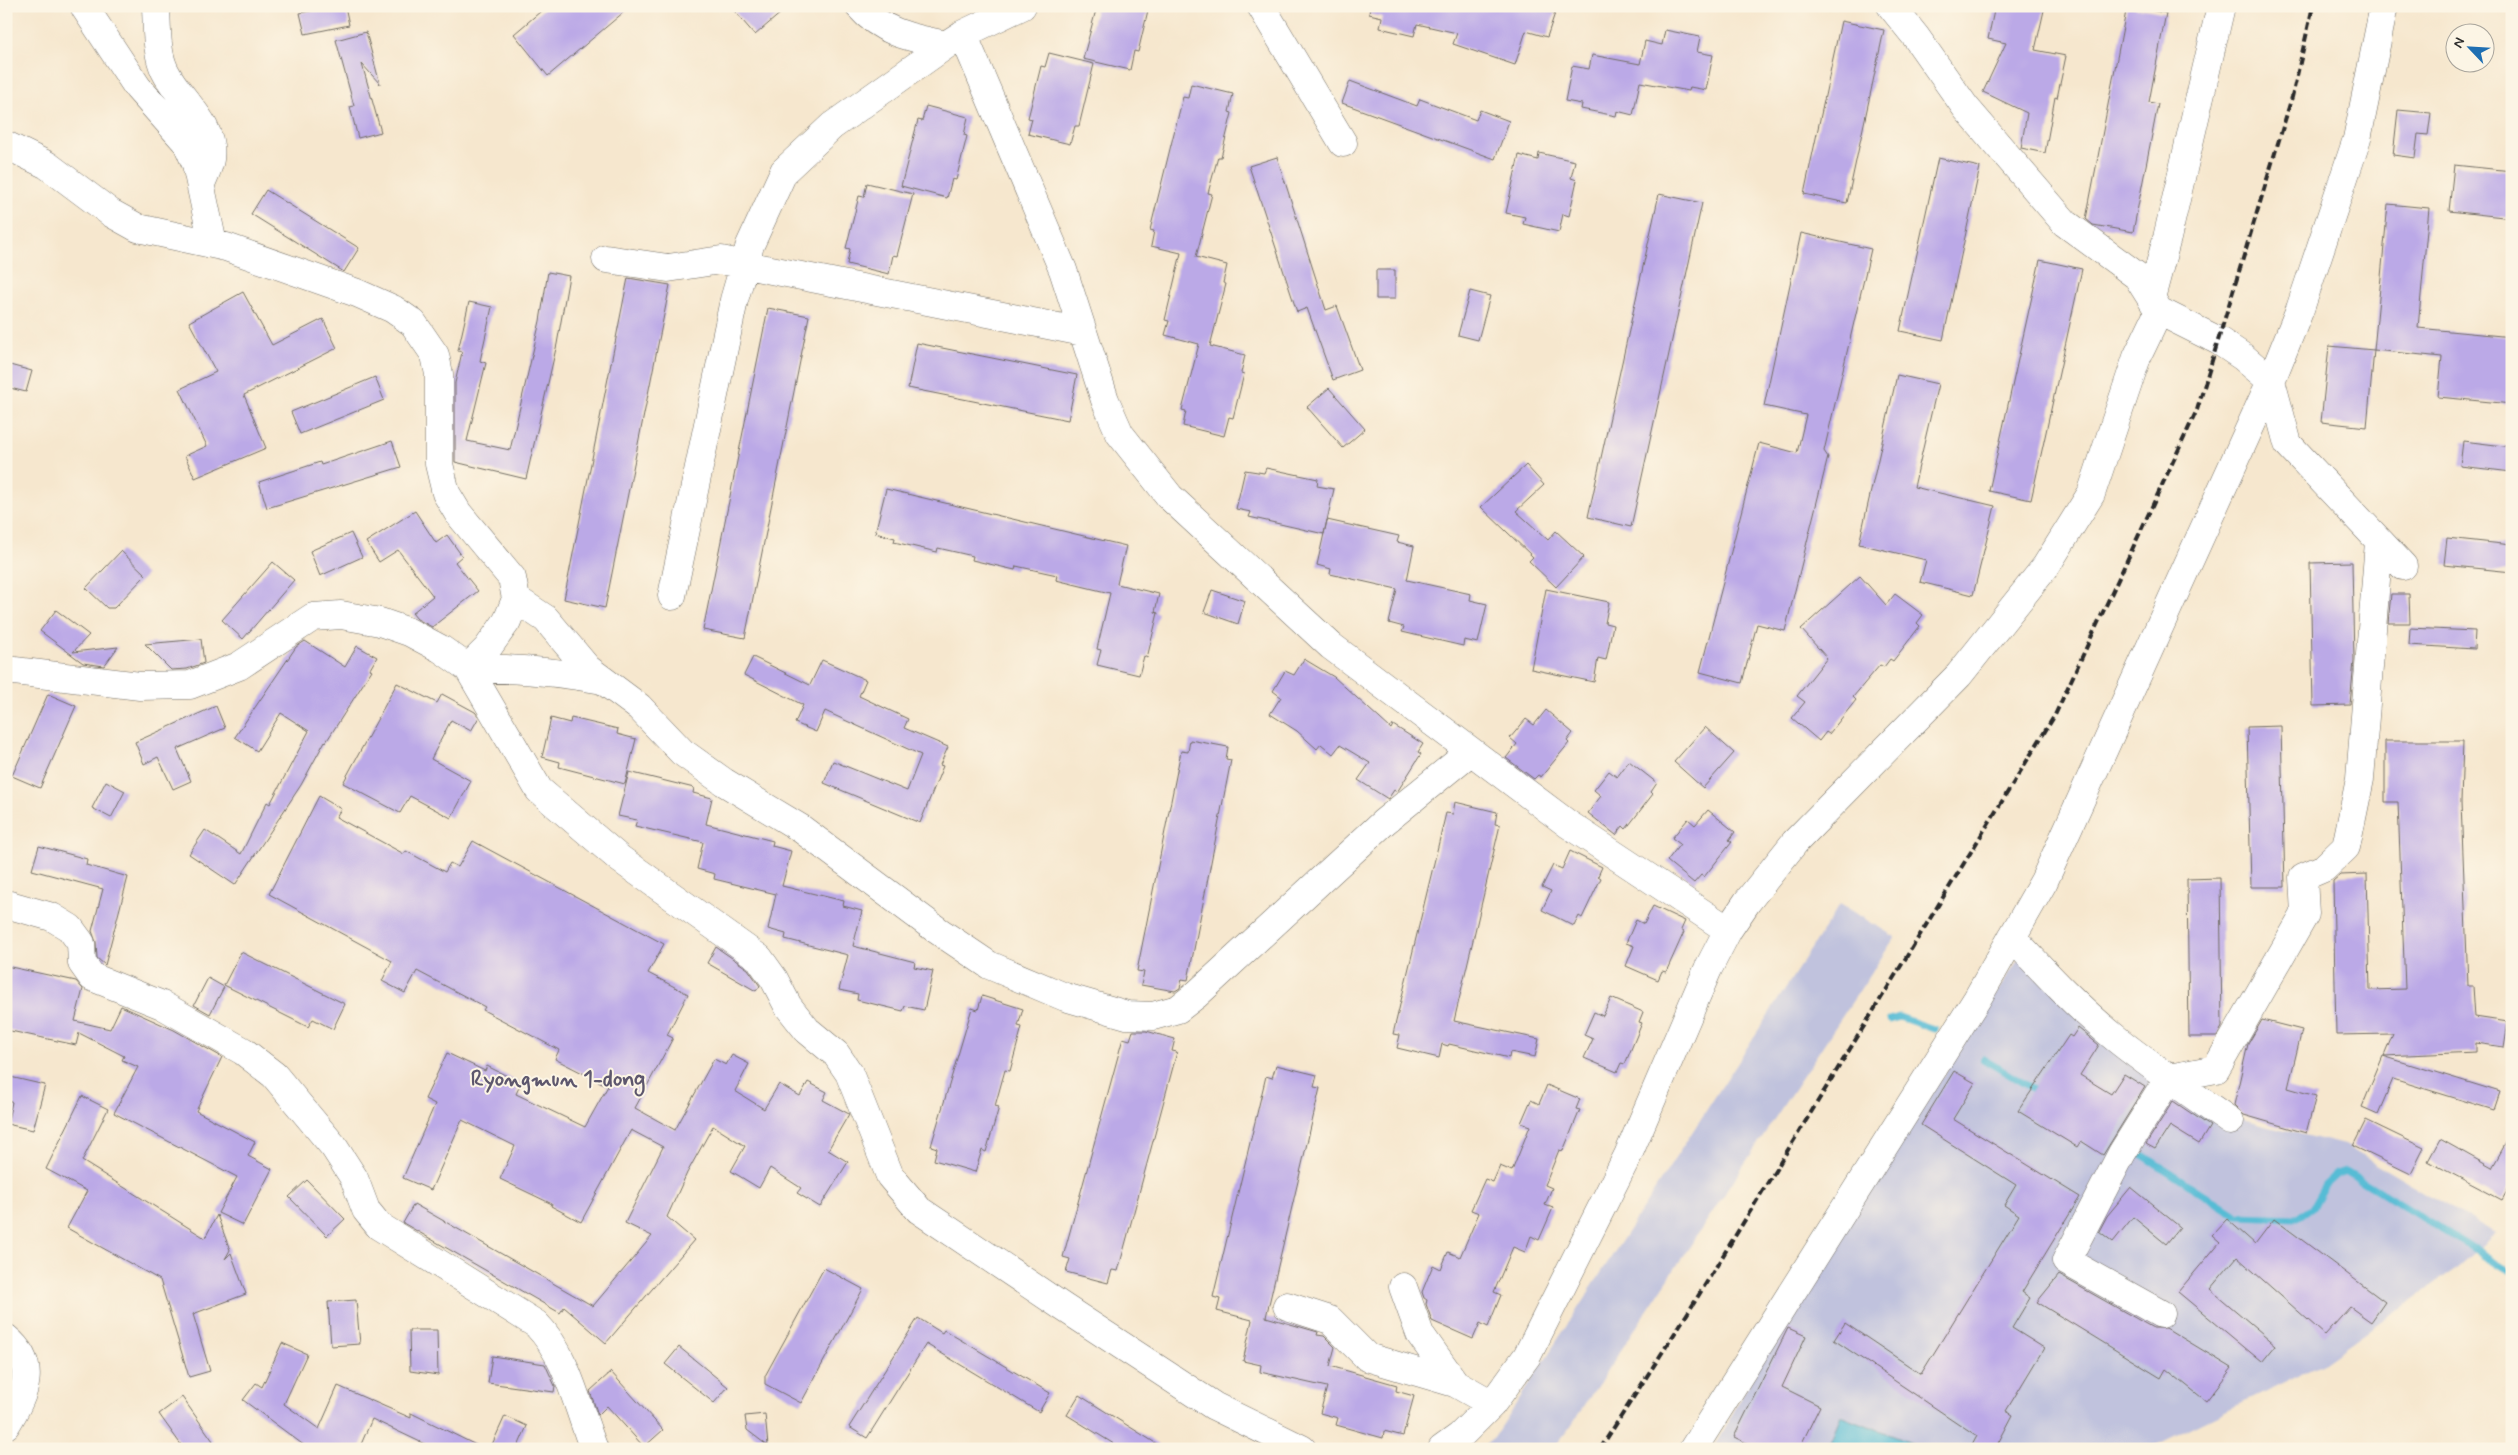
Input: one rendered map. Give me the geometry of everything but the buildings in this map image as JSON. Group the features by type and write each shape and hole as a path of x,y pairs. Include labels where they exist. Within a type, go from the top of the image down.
{"street":[{"path":"156,6 158,36 164,69 175,88 197,116 211,144 210,160 201,184"},
{"path":"859,6 870,19 895,33 954,40"},
{"path":"672,596 732,309 744,263 750,245 784,172 832,126 954,40 1022,6"},
{"path":"1261,6 1343,143"},
{"path":"1891,6 1916,37 1966,108 2065,223 2137,276 2155,305 2219,341 2243,357 2271,381 2288,444 2379,542 2404,566"},
{"path":"1442,1449 1460,1436 1492,1404 1527,1356 1557,1300 1628,1155 1708,969 1728,930 1747,902 1795,842 1959,675 2046,566 2091,494 2155,305 2165,248 2221,6"},
{"path":"1693,1449 1977,1000 2044,881 2271,381 2300,309 2357,139 2384,6"},
{"path":"85,8 138,88 173,124 187,143 201,184 214,244"},
{"path":"954,40 1063,270 1105,400 1120,434 1170,497 1331,646 1568,824 1728,930"},
{"path":"6,145 48,165 110,213 138,228 214,244 393,308 413,323 435,355 439,374 439,464 446,493 458,513 512,578 516,599 507,621 487,648 468,668"},
{"path":"606,259 668,268 720,260 744,263 1083,332"},
{"path":"2160,1314 2066,1261 2122,1153 2168,1078 2216,1069 2305,914 2303,877 2324,868 2346,847 2360,779 2379,542"},
{"path":"516,599 546,619 588,669 639,707 689,757 724,782 800,828 936,930 989,965 1065,998 1127,1015 1153,1016 1178,1009 1196,996 1384,822 1470,752"},
{"path":"6,670 140,686 190,685 239,666 313,617 341,615 380,622 408,632 441,649 468,668 539,790 620,860 759,958 774,979 788,1006 806,1030 836,1054 849,1073 890,1176 919,1210 1063,1308 1214,1406 1302,1449"},
{"path":"468,668 506,668 555,672 604,681"},
{"path":"6,904 52,917 70,928 81,943 82,963 92,977 162,1005 243,1051 274,1075 334,1146 354,1178 366,1210 378,1226 536,1324 548,1336 559,1354 594,1449"},
{"path":"2012,937 2040,967 2116,1039 2230,1121"},
{"path":"1403,1287 1420,1334 1455,1383"},
{"path":"1287,1306 1330,1320 1367,1358 1455,1383 1492,1404"},
{"path":"6,1338 15,1346 23,1360 27,1382 21,1402 6,1425"}],"shaded area":[{"path":"1840,904 1895,937 1570,1427 1553,1449 1480,1449 1494,1438"},
{"path":"2027,946 2118,1033 2230,1116 2344,1145 2495,1234 2454,1270 2325,1362 2148,1449 1716,1449 1714,1447 1784,1321"}],"water":[{"path":"1841,1415 1926,1449 1827,1449"}],"waterway":[{"path":"1890,1020 1899,1017 1934,1029"},
{"path":"1983,1059 2040,1093"},
{"path":"2135,1150 2237,1216 2298,1218 2312,1208 2325,1185 2337,1174 2346,1171 2512,1272"}],"railway":[{"path":"1600,1449 1689,1311 2055,715 2197,410 2292,97 2313,6"}],"district":[{"name":"Ryongmun 1-dong","path":"558,1078"}]}
